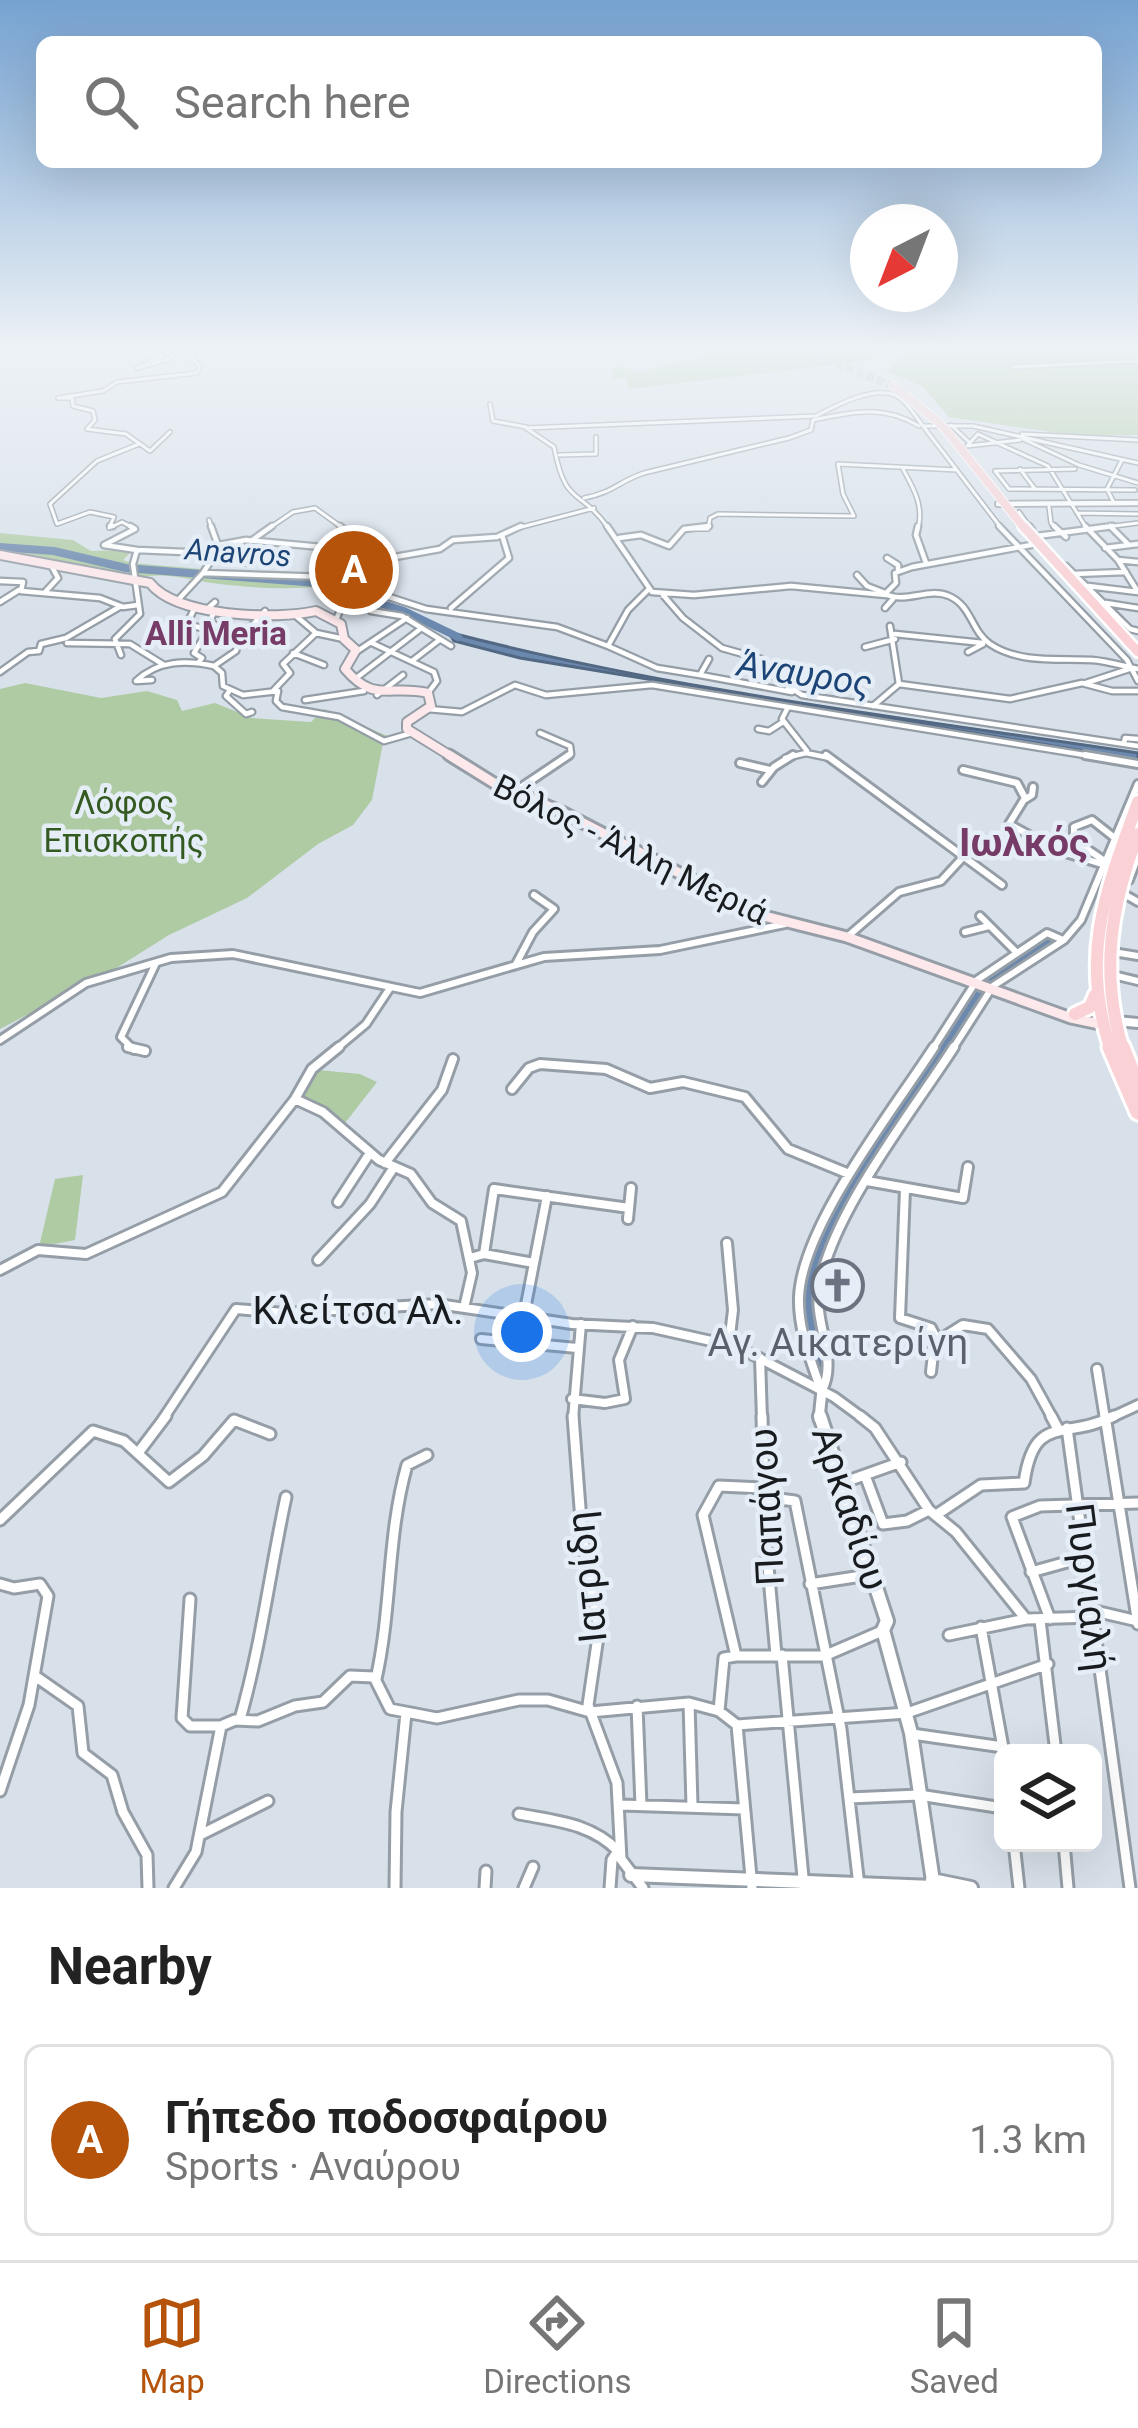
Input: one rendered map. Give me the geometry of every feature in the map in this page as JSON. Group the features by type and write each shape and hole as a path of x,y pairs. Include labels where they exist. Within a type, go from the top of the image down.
{"main road":[{"path":"955,435 1006,507 1110,625 1136,668"},
{"path":"1006,507 1138,652"},
{"path":"0,555 137,576 153,584 160,596 195,607 296,616 316,611 343,626 344,639 356,652 345,667 364,691 428,693 433,702 406,724 412,733"},
{"name":"Βόλος - Άλλη Μεριά","path":"412,733 514,792 564,812 745,909 847,937 1051,1009 1107,1023"},
{"path":"1138,802 1096,920 1096,994 1138,1112"},
{"path":"1138,835 1108,924 1106,983 1107,1023 1138,1087"},
{"path":"1075,1014 1090,1007 1096,994"},
{"name":"Βόλος - Άλλη Μεριά","path":"1051,1009 1107,1023"}],"street":[{"path":"124,435 149,451 167,435"},
{"path":"537,435 559,454 561,481 570,496 594,508 619,538 648,590 663,595 795,586 888,596 943,593 954,598 987,644"},
{"path":"579,499 608,495 624,480 644,473 797,435"},
{"path":"930,435 1015,547 1136,668 1138,681"},
{"path":"967,446 977,435"},
{"path":"987,435 1049,469 1087,529 1118,560 1138,592"},
{"path":"1010,435 1138,463"},
{"path":"559,454 596,454 596,437"},
{"path":"967,446 1003,445 1023,437 1049,446 1082,469"},
{"path":"1105,439 1106,456"},
{"path":"1025,455 1049,446 1138,440"},
{"path":"140,444 97,461 88,478 62,490 50,505 57,524 90,512 111,515 109,529 122,522 135,530 104,545 137,550 210,553 251,541 351,554 367,562 443,548 451,541 502,535 594,508"},
{"path":"1082,469 1094,453"},
{"path":"1129,453 1107,489 1119,514 1138,526"},
{"path":"619,538 638,535 669,546 684,530 708,529 710,518 718,514 852,517 856,511 843,494 836,465 957,470"},
{"path":"904,469 917,495 921,516 916,534 926,562"},
{"path":"1020,469 1035,489"},
{"path":"1082,469 1113,477 1137,491 1009,489 995,471 1082,469"},
{"path":"1006,507 1113,503 1137,491"},
{"path":"1006,507 1034,540 1134,630"},
{"path":"1049,507 1051,523 1063,535"},
{"path":"251,541 293,512 315,508 350,534 351,554"},
{"path":"1077,513 1138,514"},
{"path":"177,602 192,590 216,556 219,547 208,520"},
{"path":"898,571 986,548 1015,547 1129,523"},
{"path":"1110,526 1130,545"},
{"path":"449,610 482,584 494,566 509,558 502,535"},
{"path":"1105,548 1138,544"},
{"path":"116,644 139,615 137,550"},
{"path":"216,556 249,563"},
{"path":"885,608 898,571 898,565 887,558"},
{"path":"328,582 358,559"},
{"path":"45,560 57,568 58,578 46,590"},
{"path":"227,571 237,560"},
{"path":"1118,560 1138,562"},
{"path":"201,575 227,571 328,582 423,608 557,627 608,646 645,667 791,692 761,659 720,647 663,595"},
{"path":"1073,574 1138,577"},
{"path":"857,575 888,596"},
{"path":"0,581 22,582 20,590"},
{"path":"328,582 343,598 363,604"},
{"path":"1085,586 1138,592"},
{"path":"0,602 20,590 46,590 104,598 121,607"},
{"path":"608,646 628,610 648,590"},
{"path":"336,620 343,598"},
{"path":"1103,603 1138,608"},
{"path":"63,642 121,607 138,605"},
{"path":"126,617 138,605"},
{"path":"195,607 187,624 208,629"},
{"path":"199,662 202,658 194,652 215,625 210,621 212,607"},
{"path":"371,611 385,608 451,646"},
{"path":"214,665 236,651 238,642 265,611"},
{"path":"296,616 316,633 344,639"},
{"path":"356,652 407,618"},
{"path":"127,628 137,631"},
{"path":"353,680 419,630"},
{"path":"273,691 290,673 282,665 316,633"},
{"path":"865,647 893,633 948,636 1053,662 1090,659 1136,668"},
{"path":"893,633 898,684"},
{"path":"412,661 439,640"},
{"path":"0,672 27,652 39,651 40,644 63,642 116,644 141,650 164,665"},
{"path":"372,643 436,675 428,693"},
{"path":"116,644 121,655"},
{"path":"964,644 987,644"},
{"path":"968,652 977,646"},
{"path":"132,659 141,650"},
{"path":"293,652 324,665"},
{"path":"698,655 709,660 700,676"},
{"path":"152,680 136,682 145,671 164,665 214,665 222,673 222,685 243,695 279,692 280,707 339,717 381,740 412,733"},
{"path":"645,667 650,683"},
{"path":"872,706 898,684 1010,699 1136,668"},
{"path":"377,694 403,675"},
{"path":"782,682 804,695 1138,742"},
{"path":"428,709 448,715 484,704 515,685 549,695 650,683 1138,764"},
{"path":"1086,683 1112,692 1138,691"},
{"path":"230,690 226,696 246,714 252,712"},
{"path":"305,700 364,691"},
{"path":"758,729 769,731 783,722 788,709"},
{"path":"783,722 807,751"},
{"path":"514,792 571,754 570,746 540,733"},
{"path":"762,782 794,752 830,757 1001,885"},
{"path":"740,763 770,770"},
{"path":"963,770 1014,780 1024,800"},
{"path":"822,1390 829,1377 818,1309 819,1282 832,1240 993,986 1064,940 1085,911 1138,784"},
{"path":"1033,787 1009,824 1029,835 1033,847"},
{"path":"1106,864 1074,840 1074,827 1092,820 1116,839"},
{"path":"847,937 902,891 942,880 965,855 1033,847 1106,864"},
{"path":"1138,856 1133,882 1124,894 1113,952 1114,977 1138,981"},
{"path":"1124,894 1138,902"},
{"path":"516,964 532,932 554,908 534,895"},
{"path":"980,916 1016,952"},
{"path":"0,1040 34,1024 73,990 120,970 157,964 233,954 424,992 560,955 660,950 788,923"},
{"path":"965,932 989,926"},
{"path":"822,1390 802,1336 800,1288 808,1252 849,1174 977,980 1048,932 1064,940"},
{"path":"1113,952 1138,956"},
{"path":"145,1051 130,1049 121,1036 157,964"},
{"path":"0,1270 41,1250 86,1254 218,1195 295,1099 312,1070 363,1028 390,988"},
{"path":"1107,1023 1138,1025"},
{"path":"318,1260 370,1204 390,1165 442,1090 453,1059"},
{"path":"512,1089 537,1064 610,1070 650,1088 686,1082 745,1097 788,1149 849,1174"},
{"path":"295,1099 323,1112 370,1153 411,1174 430,1202 460,1220 472,1277 464,1308"},
{"path":"338,1202 370,1153"},
{"path":"867,1181 963,1198 968,1167"},
{"path":"628,1219 631,1188"},
{"path":"484,1254 494,1189 629,1208"},
{"path":"905,1189 900,1318 929,1325 934,1343 931,1372"},
{"path":"524,1315 547,1196"},
{"path":"727,1243 733,1310 729,1344"},
{"path":"470,1258 484,1254 534,1262"},
{"name":"Κλείτσα Αλ.","path":"138,1453 185,1391 236,1309 286,1313 417,1303 633,1326 729,1344 822,1390 875,1428 932,1513 956,1532 1026,1619"},
{"name":"Ιατρίδη","path":"581,1324 572,1399 582,1534 599,1630 590,1712 611,1761 620,1805 610,1888"},
{"name":"Πυργιαλή","path":"934,1343 962,1325 990,1330 1002,1350 1031,1379 1063,1429 1081,1504 1130,1888"},
{"path":"572,1399 605,1403 625,1399 619,1360 633,1326"},
{"path":"481,1339 577,1348"},
{"name":"Παπάγου","path":"760,1358 764,1493 804,1884"},
{"path":"949,1635 1026,1619 1093,1614 1138,1622 1097,1369"},
{"name":"Αρκαδίου","path":"822,1390 818,1419 872,1575 907,1713 933,1885"},
{"path":"866,1478 883,1525 907,1521 932,1513 978,1486 1024,1483 1029,1448 1043,1434 1105,1421 1138,1407"},
{"path":"0,1520 90,1432 121,1439 169,1483 203,1456 234,1420 270,1434"},
{"path":"376,1679 394,1508 406,1465 427,1455"},
{"path":"842,1484 901,1462"},
{"path":"736,1657 703,1514 718,1486 795,1501 838,1717 859,1886"},
{"path":"240,1719 258,1658 264,1600 286,1497"},
{"path":"1055,1744 1045,1619 1012,1517 1040,1506 1138,1503"},
{"path":"1031,1572 1067,1562"},
{"path":"809,1584 872,1575"},
{"path":"0,1584 10,1588 40,1584 47,1590 35,1676 4,1765 0,1791"},
{"path":"190,1599 182,1718 190,1726 221,1726"},
{"path":"981,1627 1003,1744"},
{"path":"719,1711 724,1658 824,1656 885,1628"},
{"path":"179,1886 202,1834 203,1802 221,1726 228,1720 260,1720 298,1701 323,1702 340,1680 351,1675 368,1673 376,1679 390,1709 437,1718 536,1699 590,1712 689,1703 719,1711 737,1725 907,1713 1048,1664"},
{"path":"35,1676 78,1706 83,1753 112,1775 123,1811 147,1856 148,1888"},
{"path":"689,1703 692,1805"},
{"path":"637,1706 640,1806"},
{"path":"395,1888 396,1812 406,1713"},
{"path":"737,1725 752,1884"},
{"path":"910,1733 994,1748"},
{"path":"849,1798 920,1795 994,1807"},
{"path":"202,1834 268,1801"},
{"path":"620,1805 743,1809"},
{"path":"519,1814 582,1826 601,1835 643,1888"},
{"path":"1015,1852 1019,1888"},
{"path":"1065,1852 1068,1888"},
{"path":"524,1888 533,1867"},
{"path":"485,1888 486,1871"},
{"path":"631,1875 752,1884 971,1888"}],"green space":[{"path":"0,533 73,540 91,551 133,550 123,560 132,563 316,579 324,586 259,587 169,576 142,578 34,555 0,561"},
{"name":"Λόφος Επισκοπής","path":"25,683 101,698 147,691 177,700 182,711 215,703 252,718 311,722 324,709 392,738 383,743 372,800 353,825 318,844 247,898 169,935 0,1029 0,689"},
{"path":"318,1070 360,1074 377,1082 345,1123 302,1097"},
{"path":"83,1175 75,1240 39,1247 55,1179"}],"water":[{"path":"448,632 618,671 1138,753 1138,760 520,658 454,641"},
{"path":"1048,934 1057,940 992,981 843,1209 824,1251 814,1291 823,1377 811,1367 802,1292 813,1246 842,1192 983,975"}],"waterway":[{"name":"Anavros","path":"0,547 54,551 126,568 317,583 404,611 458,637"}],"place":[{"name":"Γήπεδο ποδοσφαίρου","path":"354,570"},
{"name":"Αγ. Αικατερίνη","path":"838,1285"}],"district":[{"name":"Alli Meria","path":"216,633"},
{"name":"Ιωλκός","path":"1024,842"}],"water label":[{"name":"Άναυρος","path":"805,673"}]}
